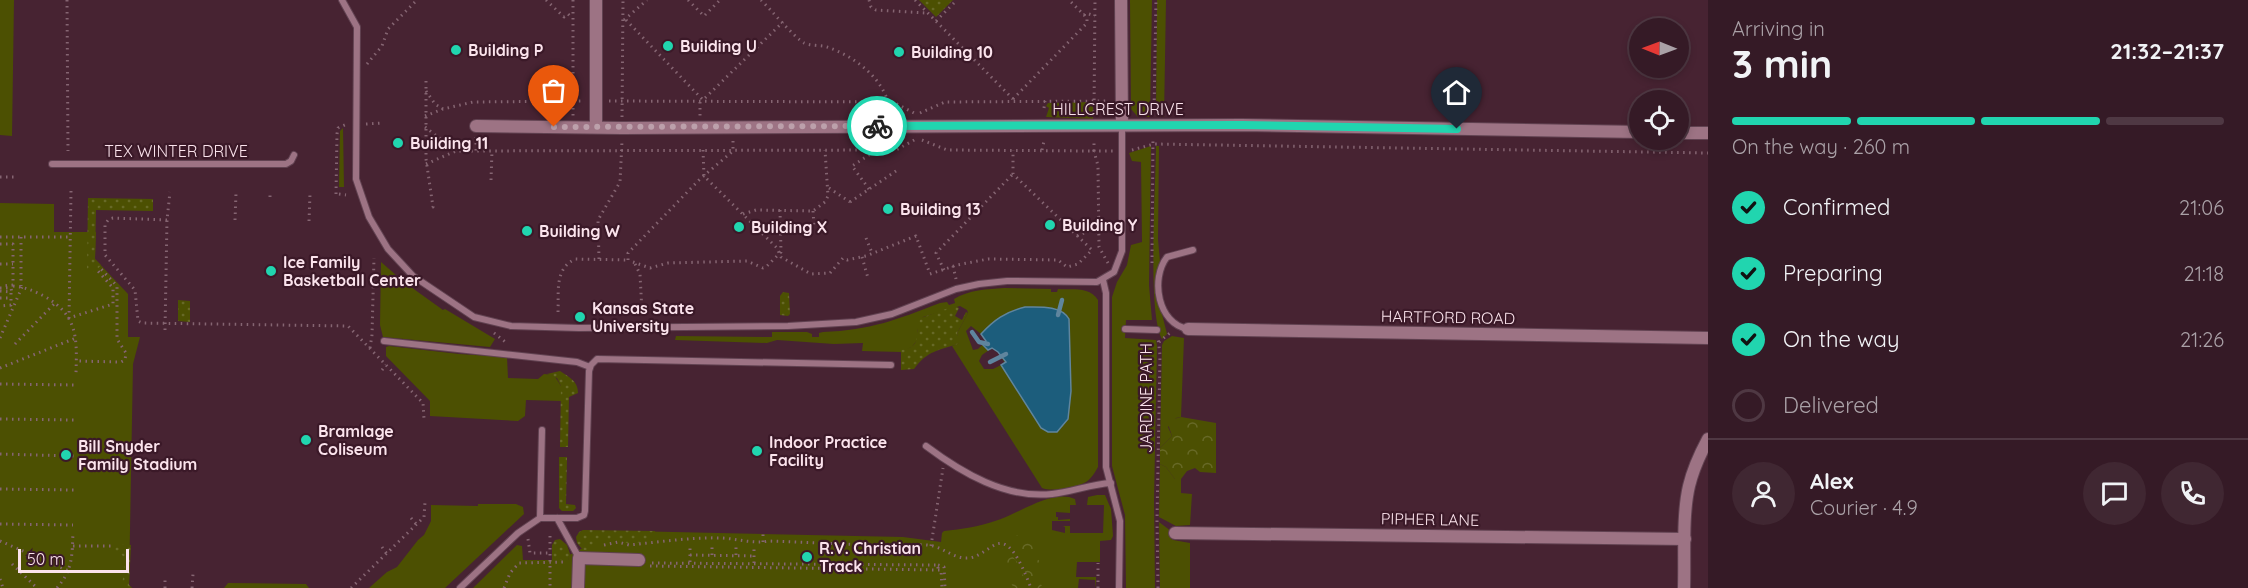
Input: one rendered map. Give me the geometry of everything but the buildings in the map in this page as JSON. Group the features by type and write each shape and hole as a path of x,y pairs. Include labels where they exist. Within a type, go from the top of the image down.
{"street":[{"path":"596,0 596,127"},
{"path":"1121,0 1122,125"},
{"name":"HILLCREST DRIVE","path":"476,126 1242,125 1629,132"},
{"path":"1689,133 1708,133"},
{"name":"HARTFORD ROAD","path":"1182,327 1708,338"},
{"path":"1684,588 1688,488 1696,462 1708,439"},
{"name":"PIPHER LANE","path":"1175,533 1685,539"},
{"path":"578,588 575,560 596,559 641,563"}],"lane":[{"path":"342,0 357,27 356,179 369,217 388,249 413,276 474,317 511,326 579,328 788,326 856,322 892,314 956,289 979,284 1007,281 1092,283 1103,280 1114,272 1122,251 1122,125"},
{"name":"TEX WINTER DRIVE","path":"52,164 286,165 294,155"},
{"path":"1182,327 1164,313 1161,303 1160,276 1167,257 1193,250"},
{"path":"1103,280 1106,293 1106,467 1120,521 1119,588"},
{"path":"1125,329 1157,330"},
{"path":"384,341 577,362 590,367"},
{"path":"460,588 518,533 540,518 577,518 584,515 590,367 597,359 891,365"},
{"path":"540,518 542,430"},
{"path":"926,446 975,477 1024,494 1054,494 1111,483"},
{"path":"557,518 575,560"}],"path":[{"path":"67,0 68,151"},
{"path":"367,69 370,58 382,46 388,29 417,0"},
{"path":"546,0 564,18 568,14 573,19"},
{"path":"573,0 573,127"},
{"path":"646,0 624,20 703,101"},
{"path":"688,0 704,16 720,0"},
{"path":"761,0 806,44 816,44 835,50 859,64 874,78 890,102"},
{"path":"869,0 871,7 876,10 928,13"},
{"path":"915,0 1013,100"},
{"path":"936,21 957,0"},
{"path":"1013,100 1087,23 1088,20 1069,0"},
{"path":"1094,119 1095,0"},
{"path":"1154,117 1156,0"},
{"path":"1084,15 1086,13 1095,16"},
{"path":"703,101 783,22"},
{"path":"426,81 426,164 433,207 431,208"},
{"path":"426,91 435,104 442,109"},
{"path":"1044,108 1045,101"},
{"path":"425,117 442,109 473,102 890,102 916,114 945,102 1111,101"},
{"path":"367,113 365,124 382,123"},
{"path":"417,123 425,125 456,151"},
{"path":"346,195 337,194 338,128 349,124"},
{"path":"1094,134 1094,150 1098,166 1099,248 1109,264"},
{"path":"1152,263 1154,135"},
{"path":"426,164 456,151 896,150 920,139 947,150 1114,151"},
{"path":"1042,150 1044,141"},
{"path":"1129,151 1154,144 1708,153"},
{"path":"491,180 492,150"},
{"path":"703,150 704,176 777,248 780,255 811,274 830,273 843,258 847,260 862,257 916,236 930,274 981,260 1058,260 1067,267 1078,264 1092,250 1013,174"},
{"path":"743,214 756,210 813,211 825,202 828,189 825,150"},
{"path":"869,189 852,166 873,150"},
{"path":"944,270 936,253 1013,174 1013,150"},
{"path":"628,260 628,253 704,176 733,151"},
{"path":"828,189 851,204 899,168"},
{"path":"0,177 16,177"},
{"path":"71,190 69,318 76,338 76,373"},
{"path":"165,330 167,220 170,192"},
{"path":"235,220 236,193"},
{"path":"309,194 309,221"},
{"path":"780,210 780,255"},
{"path":"813,211 814,225"},
{"path":"167,220 109,219 105,224 104,250 107,258 135,290 138,321 142,323 270,323 348,326 423,403 424,419"},
{"path":"1077,236 1099,227"},
{"path":"0,237 71,237"},
{"path":"0,338 21,286 21,237"},
{"path":"866,238 872,253"},
{"path":"0,244 13,244 13,285 3,286 1,289"},
{"path":"558,312 560,275 563,267 575,260 628,260 650,268 668,263 747,261 763,268 780,255"},
{"path":"862,257 868,278"},
{"path":"370,348 374,258"},
{"path":"633,262 640,274 642,312"},
{"path":"0,264 13,264"},
{"path":"69,318 113,304 113,288 98,271 101,269 117,286 117,339 125,350 126,357 121,362 76,361"},
{"path":"13,286 21,286 55,303 69,318"},
{"path":"0,298 12,298 12,289 1,289"},
{"path":"0,306 10,306 10,292 1,289"},
{"path":"15,344 55,303"},
{"path":"1159,342 1182,327"},
{"name":"JARDINE PATH","path":"1157,330 1159,342 1156,520 1158,588"},
{"path":"0,368 76,338"},
{"path":"382,370 386,365"},
{"path":"0,384 76,386"},
{"path":"0,419 75,420"},
{"path":"0,454 74,456"},
{"path":"931,546 944,459"},
{"path":"0,489 74,490"},
{"path":"351,588 424,517 425,502"},
{"path":"411,519 417,525"},
{"path":"0,524 73,525"},
{"path":"57,588 69,571 73,532"},
{"path":"763,534 763,542"},
{"path":"550,536 550,588"},
{"path":"596,559 597,550 605,544 618,542 629,545 700,538 868,545 890,549 931,546 960,558 970,558 997,544 1004,543 1020,562 1031,588"},
{"path":"528,539 530,553 550,553"},
{"path":"0,541 69,571"},
{"path":"73,546 111,546 113,544"},
{"path":"382,547 387,554"},
{"path":"690,547 690,562"},
{"path":"712,547 712,555"},
{"path":"736,547 736,555"},
{"path":"754,548 754,563"},
{"path":"690,555 754,556"},
{"path":"504,588 510,573 519,563 575,560"},
{"path":"641,563 938,567"},
{"path":"641,563 944,567 943,588"},
{"path":"1098,563 1098,588"},
{"path":"12,564 37,588"},
{"path":"192,588 193,574"},
{"path":"0,579 3,588"},
{"path":"165,579 165,588"}],"green space":[{"path":"0,0 14,0 12,136 0,135"},
{"path":"919,0 953,0 936,17"},
{"path":"1130,0 1152,0 1150,117 1138,117 1131,109"},
{"path":"1157,0 1166,0 1164,117 1157,117 1156,113"},
{"path":"1093,102 1093,119 1046,117 1048,103"},
{"path":"343,128 344,187 339,187 340,131"},
{"path":"1151,146 1149,285 1152,320 1126,320 1125,338 1156,340 1157,346 1155,588 1126,588 1125,515 1112,466 1112,297 1117,282 1127,265 1131,245 1142,242 1141,162 1132,161 1129,153"},
{"path":"1156,146 1159,146 1158,239 1160,262 1157,294 1167,334 1162,339 1157,325 1154,277"},
{"path":"88,198 153,199 153,211 96,210 95,259 101,265 95,272 87,269"},
{"name":"Bill Snyder Family Stadium","path":"0,203 54,204 54,232 96,232 95,259 128,294 128,337 140,337 133,364 129,585 132,588 0,588"},
{"path":"381,262 443,310 445,309 495,339 490,347 383,337 380,325"},
{"path":"1051,289 1051,292 1057,292 1058,289 1080,290 1090,293 1098,300 1098,467 1090,479 1082,484 1070,488 1042,488 952,346 959,343 957,333 968,313 960,306 923,317 917,331 917,340 912,347 901,352 862,351 863,343 675,340 676,336 772,337 772,332 807,332 812,334 812,337 819,337 819,333 883,323 940,303 947,302 949,305 955,303 954,299 978,290","holes":["971,326 986,341 978,349 973,350 966,331","992,348 998,352 1005,363 993,369 984,369 979,361 982,355"]},
{"path":"783,292 789,293 790,314 788,316 780,315 780,296"},
{"path":"178,300 190,301 190,322 178,321"},
{"path":"954,306 959,308 955,316 962,320 966,312 968,313 957,333 960,343 929,355 914,369 901,370 901,350 913,346 916,342 921,318"},
{"path":"1172,336 1184,338 1181,417 1176,418 1168,427 1172,436 1160,448 1162,345"},
{"path":"386,347 507,357 508,378 538,379 544,374 554,375 561,386 561,401 526,400 525,416 518,421 430,416 430,401 386,356"},
{"path":"560,371 572,380 578,389 578,393 569,397 568,447 560,447 561,386 557,378 547,374"},
{"path":"1181,417 1216,423 1216,473 1200,472 1195,468 1187,471 1181,479 1175,479 1166,467 1160,464 1160,448 1172,436 1168,424 1170,420"},
{"path":"559,457 567,457 566,504 575,505 576,508 573,511 562,511 559,508"},
{"path":"1160,464 1166,467 1175,479 1181,479 1181,493 1192,494 1190,525 1176,526 1159,517"},
{"name":"R.V. Christian Track","path":"1105,495 1111,509 1113,536 1111,540 1100,541 1100,562 1077,562 1076,577 1096,577 1096,588 1095,580 1079,579 1078,588 473,588 517,545 522,546 523,560 568,560 569,555 603,534 629,531 903,537 941,542 944,531 989,523 1045,500 1066,497 1075,499 1076,505 1070,505 1070,513 1056,512 1056,517 1058,520 1070,519 1070,521 1052,521 1052,530 1065,533 1063,526 1070,526 1070,533 1103,533 1104,505 1087,505 1088,497"},
{"path":"478,504 516,504 523,507 524,514 445,588 369,588 387,572 397,567 424,535 431,521 431,505 478,506"},
{"path":"1159,522 1171,531 1173,540 1190,543 1190,588 1160,588"},
{"path":"583,530 655,531 655,541 625,543 605,540 592,550 583,550 577,543 576,537"},
{"path":"1026,535 1035,540 1032,556 1042,565 1038,579 1043,588 1032,588 1020,559 1009,544 1014,536"},
{"path":"560,539 567,545 570,554 568,560 552,560 552,545 555,540"},
{"path":"115,544 131,545 129,585 132,588 122,588 125,558 119,552 109,552 109,548 115,548"},
{"path":"1005,547 1017,562 1029,588 1014,588 1001,560 1000,551"},
{"path":"228,583 306,584 309,588 224,588"}],"water":[{"path":"1025,307 1055,309 1061,311 1069,319 1071,391 1068,419 1057,432 1048,432 1041,428 1001,365 1006,362 998,352 992,348 988,350 983,345 986,341 981,334 1000,317"}],"waterway":[{"path":"1058,315 1062,300"},
{"path":"972,332 979,342 988,344"},
{"path":"990,362 1006,354"}],"way so far":[{"path":"554,127 877,126"}],"place":[{"name":"Building U","path":"668,46"},
{"name":"Building P","path":"456,50"},
{"name":"Building 10","path":"899,52"},
{"name":"Building 11","path":"398,143"},
{"name":"Building 13","path":"888,209"},
{"name":"Building Y","path":"1050,225"},
{"name":"Building X","path":"739,227"},
{"name":"Building W","path":"527,231"},
{"name":"Ice Family Basketball Center","path":"271,271"},
{"name":"Kansas State University","path":"580,317"},
{"name":"Bramlage Coliseum","path":"306,440"},
{"name":"Indoor Practice Facility","path":"757,451"},
{"name":"Bill Snyder Family Stadium","path":"66,455"},
{"name":"R.V. Christian Track","path":"807,557"}],"route":[{"path":"877,126 1242,125 1457,129"}]}
